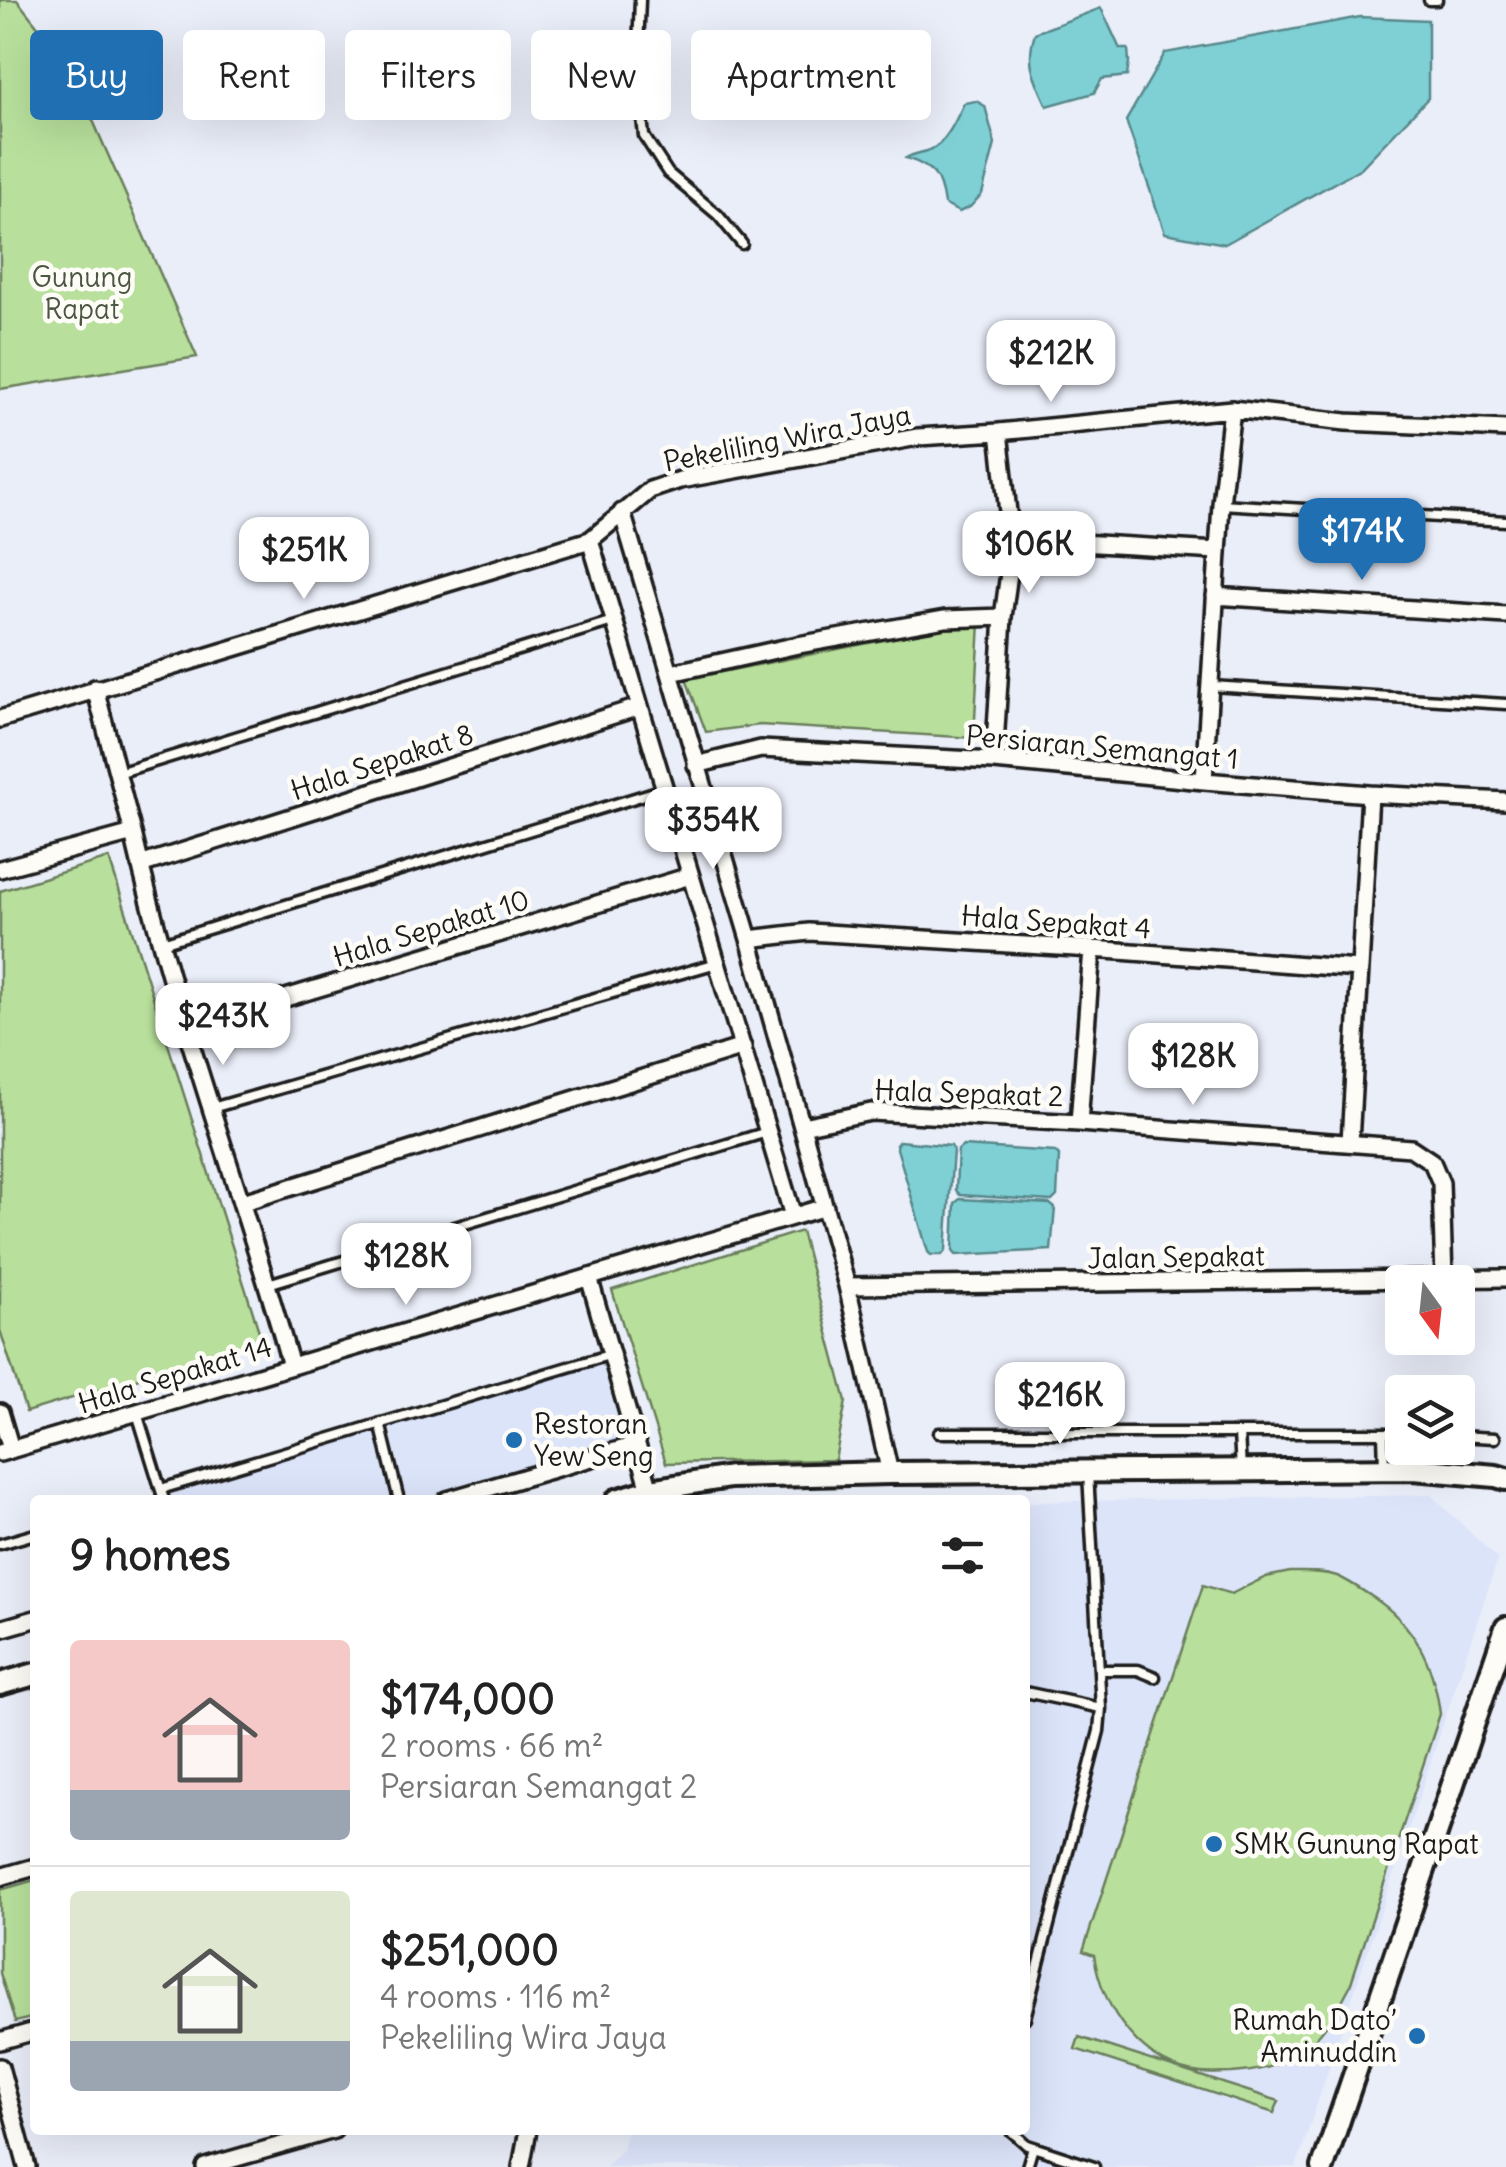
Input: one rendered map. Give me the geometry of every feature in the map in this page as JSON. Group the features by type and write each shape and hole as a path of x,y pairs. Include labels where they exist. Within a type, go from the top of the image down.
{"street":[{"name":"Pekeliling Wira Jaya","path":"0,719 590,540 650,490 680,480 918,436 1232,410 1346,422 1506,430"},
{"path":"1204,782 1221,504 1232,410"},
{"path":"994,760 1011,539 999,432"},
{"path":"622,512 825,1207 890,1473"},
{"path":"1011,539 1218,551"},
{"path":"590,540 793,1216"},
{"path":"1215,596 1506,615"},
{"path":"671,673 945,619 1003,617"},
{"path":"96,688 160,944 292,1366"},
{"name":"Hala Sepakat 8","path":"140,865 639,707"},
{"name":"Persiaran Semangat 1","path":"696,764 762,749 994,760 1204,782 1506,801"},
{"path":"1350,1142 1370,794"},
{"path":"0,869 133,833"},
{"name":"Hala Sepakat 10","path":"186,1028 690,876"},
{"name":"Hala Sepakat 4","path":"749,939 809,932 1360,969"},
{"path":"1079,1123 1092,949"},
{"path":"243,1202 743,1046"},
{"name":"Hala Sepakat 2","path":"802,1126 871,1112 1411,1148 1432,1162 1441,1183 1444,1265"},
{"name":"Hala Sepakat 14","path":"6,1451 825,1207"},
{"path":"589,1277 650,1490"},
{"name":"Jalan Sepakat","path":"1475,1278 1506,1278"},
{"name":"Jalan Sepakat","path":"847,1286 1385,1279"},
{"path":"0,1412 6,1451"},
{"path":"464,1495 636,1445"},
{"path":"633,1495 730,1477 890,1473 1384,1469 1506,1479"},
{"path":"0,1630 30,1621"},
{"path":"1326,2166 1506,1628"},
{"path":"0,1684 30,1675"},
{"path":"0,1877 30,1868"},
{"path":"0,2040 30,2032"},
{"path":"0,2067 27,2167"},
{"path":"205,2167 317,2135"},
{"path":"521,2167 527,2135"}],"lane":[{"path":"640,0 638,72 644,136 668,173 718,215 742,244"},
{"path":"1430,0 1437,0"},
{"path":"1221,504 1506,521"},
{"path":"118,773 613,621"},
{"path":"1211,686 1506,704"},
{"path":"160,944 664,789"},
{"path":"212,1108 717,963"},
{"path":"268,1284 767,1132"},
{"path":"137,1413 162,1495 380,1423 612,1354"},
{"path":"380,1423 398,1495"},
{"path":"940,1433 1383,1433 1384,1469"},
{"path":"1239,1433 1240,1470"},
{"path":"1475,1437 1495,1438"},
{"path":"1030,1999 1099,1731 1088,1472"},
{"path":"0,1544 30,1535"},
{"path":"1099,1670 1138,1670 1155,1677"},
{"path":"1030,1693 1101,1708"},
{"path":"1016,2135 1027,2145 1094,2167"},
{"path":"1027,2167 1033,2147"}],"shaded area":[{"path":"611,1358 637,1446 468,1495 162,1495 160,1490"},
{"name":"SMK Gunung Rapat","path":"1431,1495 1498,1559 1296,2167 606,2167 622,2149 626,2135 1030,2135 1030,1502"}],"green space":[{"name":"Gunung Rapat","path":"0,0 17,0 41,30 30,30 30,120 93,120 197,357 0,389"},
{"path":"980,621 974,738 760,725 706,732 686,679"},
{"path":"109,858 262,1341 26,1412 0,1330 0,891"},
{"path":"801,1231 846,1401 835,1460 666,1463 612,1290"},
{"path":"1290,1572 1337,1576 1400,1619 1427,1662 1440,1714 1350,1986 1334,2014 1314,2039 1282,2062 1250,2071 1201,2073 1161,2060 1128,2032 1106,1995 1094,1955 1083,1951 1203,1585 1231,1594 1266,1577"},
{"path":"30,1881 30,2018 15,2022 0,1973 0,1890"},
{"path":"1079,2037 1279,2101 1274,2113 1075,2049"}],"water":[{"path":"1101,8 1120,49 1128,49 1127,76 1102,79 1094,93 1047,106 1031,62 1035,33"},
{"path":"1360,17 1428,20 1428,98 1361,168 1225,244 1165,233 1126,121 1165,53"},
{"path":"976,101 985,106 995,144 982,194 959,212 944,204 934,174 906,158 936,147 964,103"},
{"path":"899,1141 951,1146 953,1150 946,1250 942,1255 928,1252 896,1145"},
{"path":"963,1146 1055,1152 1059,1156 1057,1196 1052,1201 960,1195 956,1190 958,1150"},
{"path":"960,1199 1050,1204 1055,1208 1051,1250 956,1255 955,1203"}],"place":[{"name":"Restoran Yew Seng","path":"514,1440"},
{"name":"SMK Gunung Rapat","path":"1214,1844"},
{"name":"Rumah Dato’ Aminuddin","path":"1417,2036"}]}
